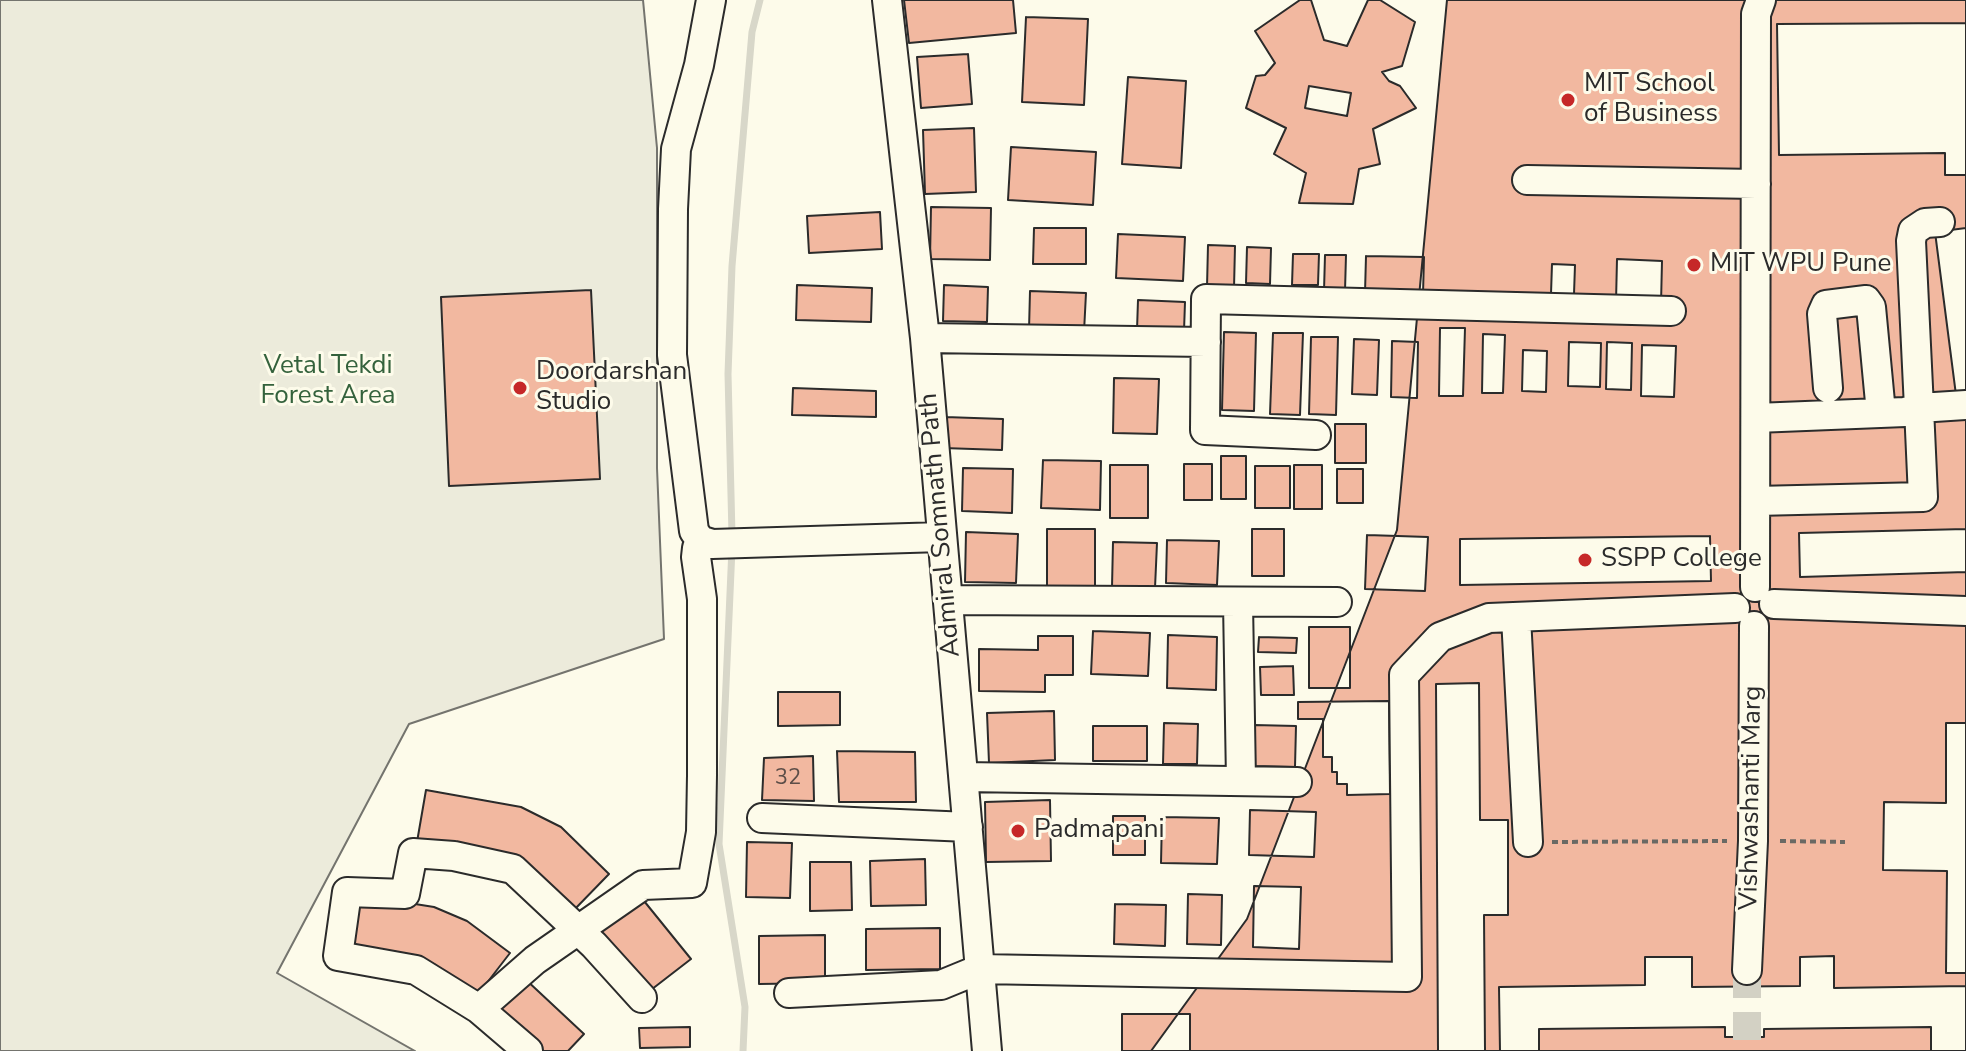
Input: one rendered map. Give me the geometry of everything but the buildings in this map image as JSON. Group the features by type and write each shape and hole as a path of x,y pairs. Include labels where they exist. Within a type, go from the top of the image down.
{"street":[{"path":"709,543 694,531 672,355 676,149 699,65 711,0"},
{"name":"Admiral Somnath Path","path":"887,0 925,338 987,1051"},
{"path":"1761,0 1756,14 1756,501 1765,595"},
{"path":"1527,180 1756,184"},
{"path":"1756,501 1923,497 1911,241 1913,231 1925,223 1940,222"},
{"path":"1316,435 1205,430 1206,299 1671,311"},
{"path":"1828,388 1822,314 1826,305 1866,300 1871,307 1881,413"},
{"path":"925,338 1206,342"},
{"path":"1756,418 1881,413 1966,405"},
{"path":"479,1009 535,960 643,885 692,883 701,832 702,775 702,599 697,548 709,543 942,537"},
{"path":"789,993 941,985 980,969 1407,977 1404,675 1440,637 1489,618 1744,617 1740,593 1966,611"},
{"path":"948,600 1337,602"},
{"path":"1238,602 1241,781"},
{"path":"1516,617 1528,842"},
{"name":"Vishwashanti Marg","path":"1744,617 1753,841 1747,970"},
{"path":"964,777 1297,782"},
{"path":"762,818 968,827"},
{"path":"528,1051 479,1009 416,970 338,956 347,892 405,894 413,853 454,856 513,869 594,945 642,998"}],"path":[{"path":"1528,842 1845,842"}],"green space":[{"name":"Vetal Tekdi Forest Area","path":"0,0 643,0 657,148 657,468 664,639 409,724 277,973 415,1051 0,1051"}],"waterway":[{"path":"732,535 728,374 732,266 752,32 760,0"},
{"path":"732,548 719,844 745,1007 743,1051"}],"tunnel":[{"path":"1747,970 1747,1051"}],"place":[{"name":"MIT School of Business","path":"1568,100"},
{"name":"MIT WPU Pune","path":"1694,265"},
{"name":"Doordarshan Studio","path":"520,388"},
{"name":"SSPP College","path":"1585,560"},
{"name":"Padmapani","path":"1018,831"}]}
